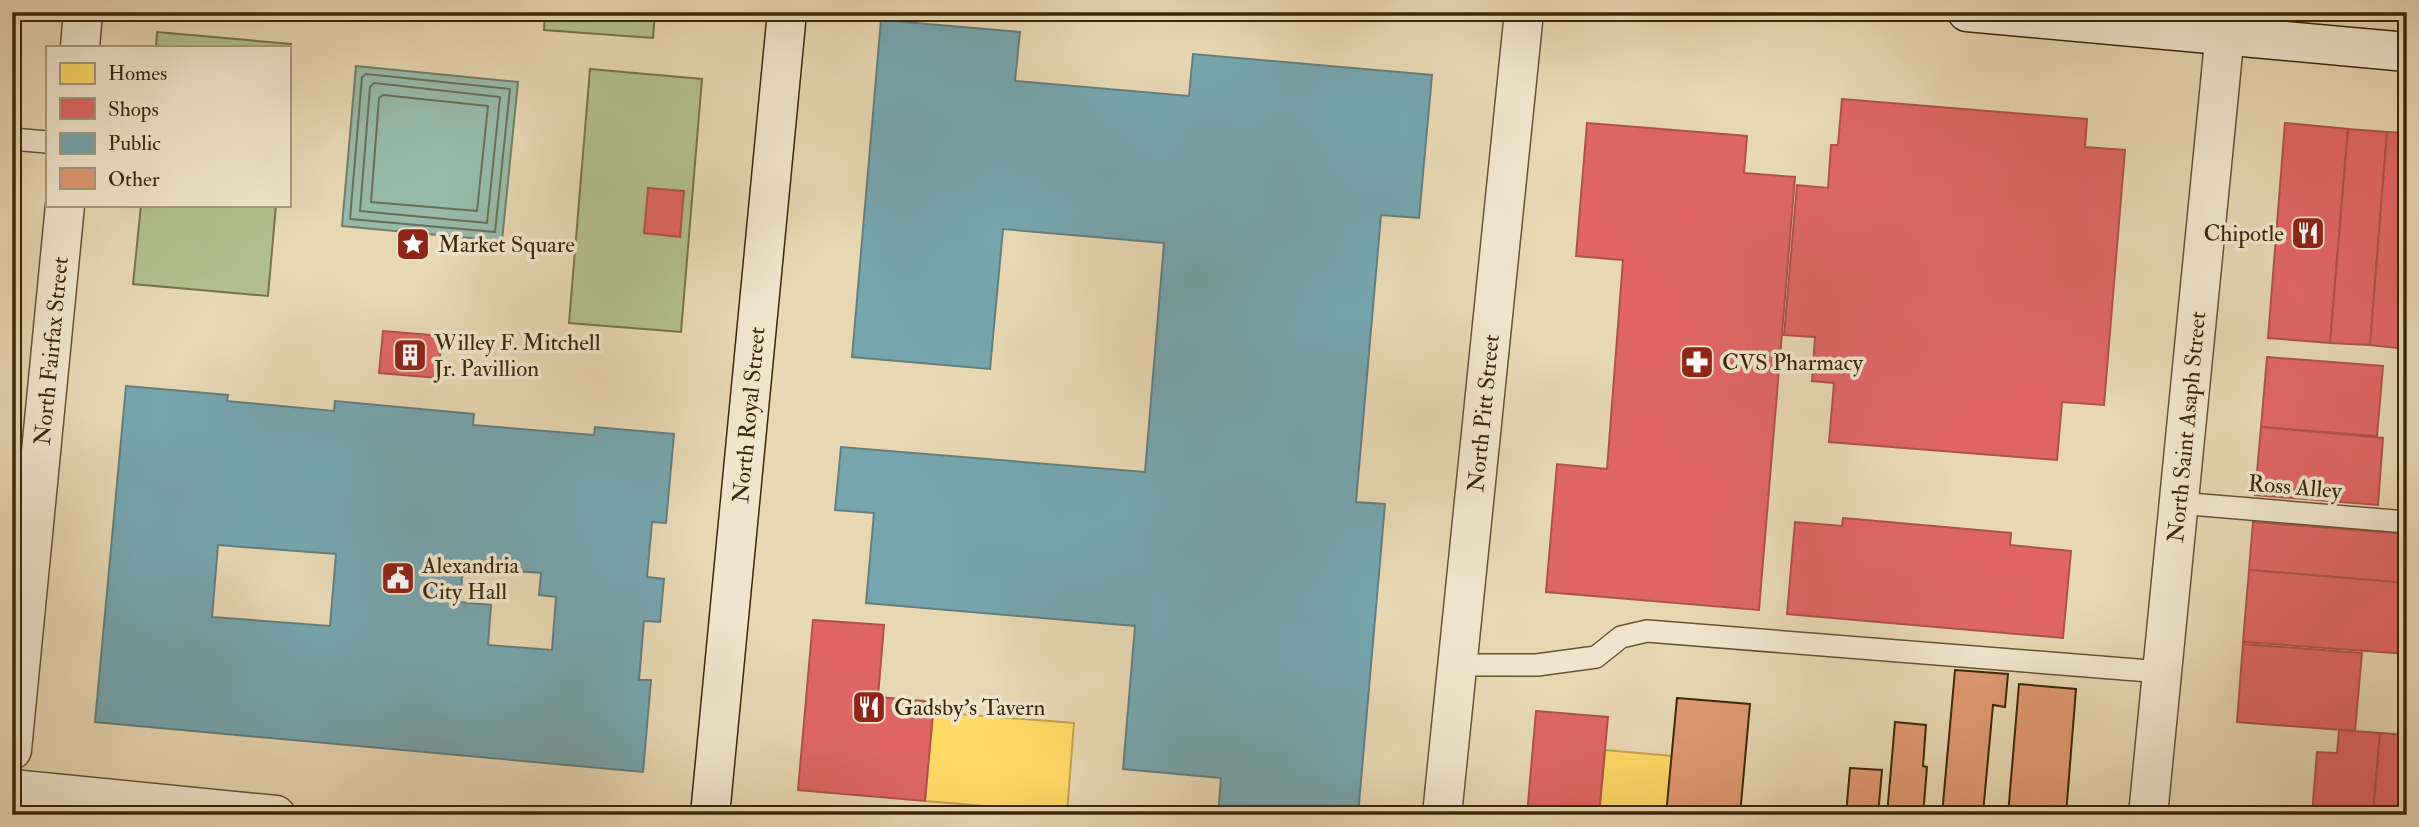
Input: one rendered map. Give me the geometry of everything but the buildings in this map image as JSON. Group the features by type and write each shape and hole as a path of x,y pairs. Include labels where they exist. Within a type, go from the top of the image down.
{"street":[{"path":"80,46 83,12"},
{"name":"North Royal Street","path":"710,815 787,12"},
{"name":"North Pitt Street","path":"1443,815 1524,12"},
{"path":"1966,12 2226,25 2407,52"},
{"name":"North Saint Asaph Street","path":"2148,815 2226,25"},
{"name":"North Fairfax Street","path":"12,750 65,206"},
{"path":"12,789 276,815"}],"lane":[{"path":"12,139 46,142"},
{"name":"Ross Alley","path":"2178,503 2407,522"},
{"path":"1458,665 1536,665 1596,657 1621,636 1647,631 2162,672"}],"shaded area":[{"path":"545,12 655,12 653,38 544,30"},
{"path":"157,32 291,44 290,56 290,46 156,46"},
{"path":"590,69 702,79 681,332 569,323"},
{"path":"141,206 276,206 268,296 133,284"}],"water":[{"path":"356,66 518,82 502,241 342,226"}],"place":[{"name":"Chipotle","path":"2308,233"},
{"name":"Market Square","path":"413,244"},
{"name":"Willey F. Mitchell Jr. Pavillion","path":"410,355"},
{"name":"CVS Pharmacy","path":"1697,362"},
{"name":"Alexandria City Hall","path":"398,578"},
{"name":"Gadsby's Tavern","path":"869,707"}]}
